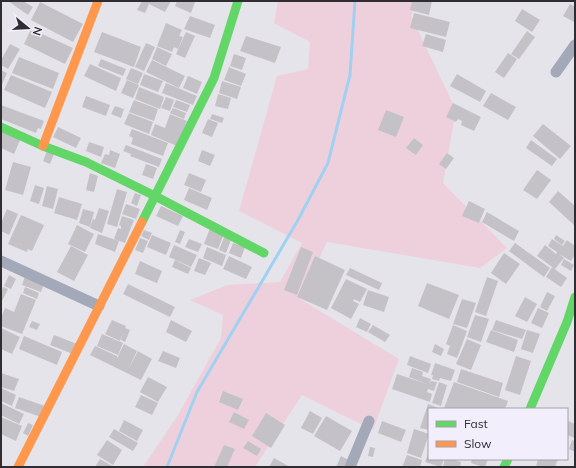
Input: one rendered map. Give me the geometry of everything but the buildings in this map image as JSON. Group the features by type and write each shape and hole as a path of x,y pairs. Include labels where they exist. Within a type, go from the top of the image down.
{"street":[{"path":"43,146 98,1"},
{"path":"18,467 214,78 238,1"},
{"path":"556,72 575,45"},
{"path":"1,127 43,146 86,162 264,253"},
{"path":"1,261 99,306"},
{"path":"530,408 571,323 575,297"},
{"path":"350,467 369,421"}],"shaded area":[{"path":"278,1 417,1 411,16 456,110 443,183 507,248 480,268 327,242 300,299 399,359 373,430 302,395 255,467 143,467 178,415 221,338 223,315 190,300 227,285 280,282 302,243 239,211 277,76 308,69 310,42 274,23"}],"waterway":[{"path":"167,467 197,392 298,220 328,163 350,75 355,1"}],"traffic: fast":[{"path":"142,222 214,78 238,1"},
{"path":"1,127 43,146 86,162 264,253"},
{"path":"530,408 567,322 575,297"},
{"path":"504,467 508,460"}],"traffic: slow":[{"path":"43,146 98,1"},
{"path":"18,467 142,222"}]}
